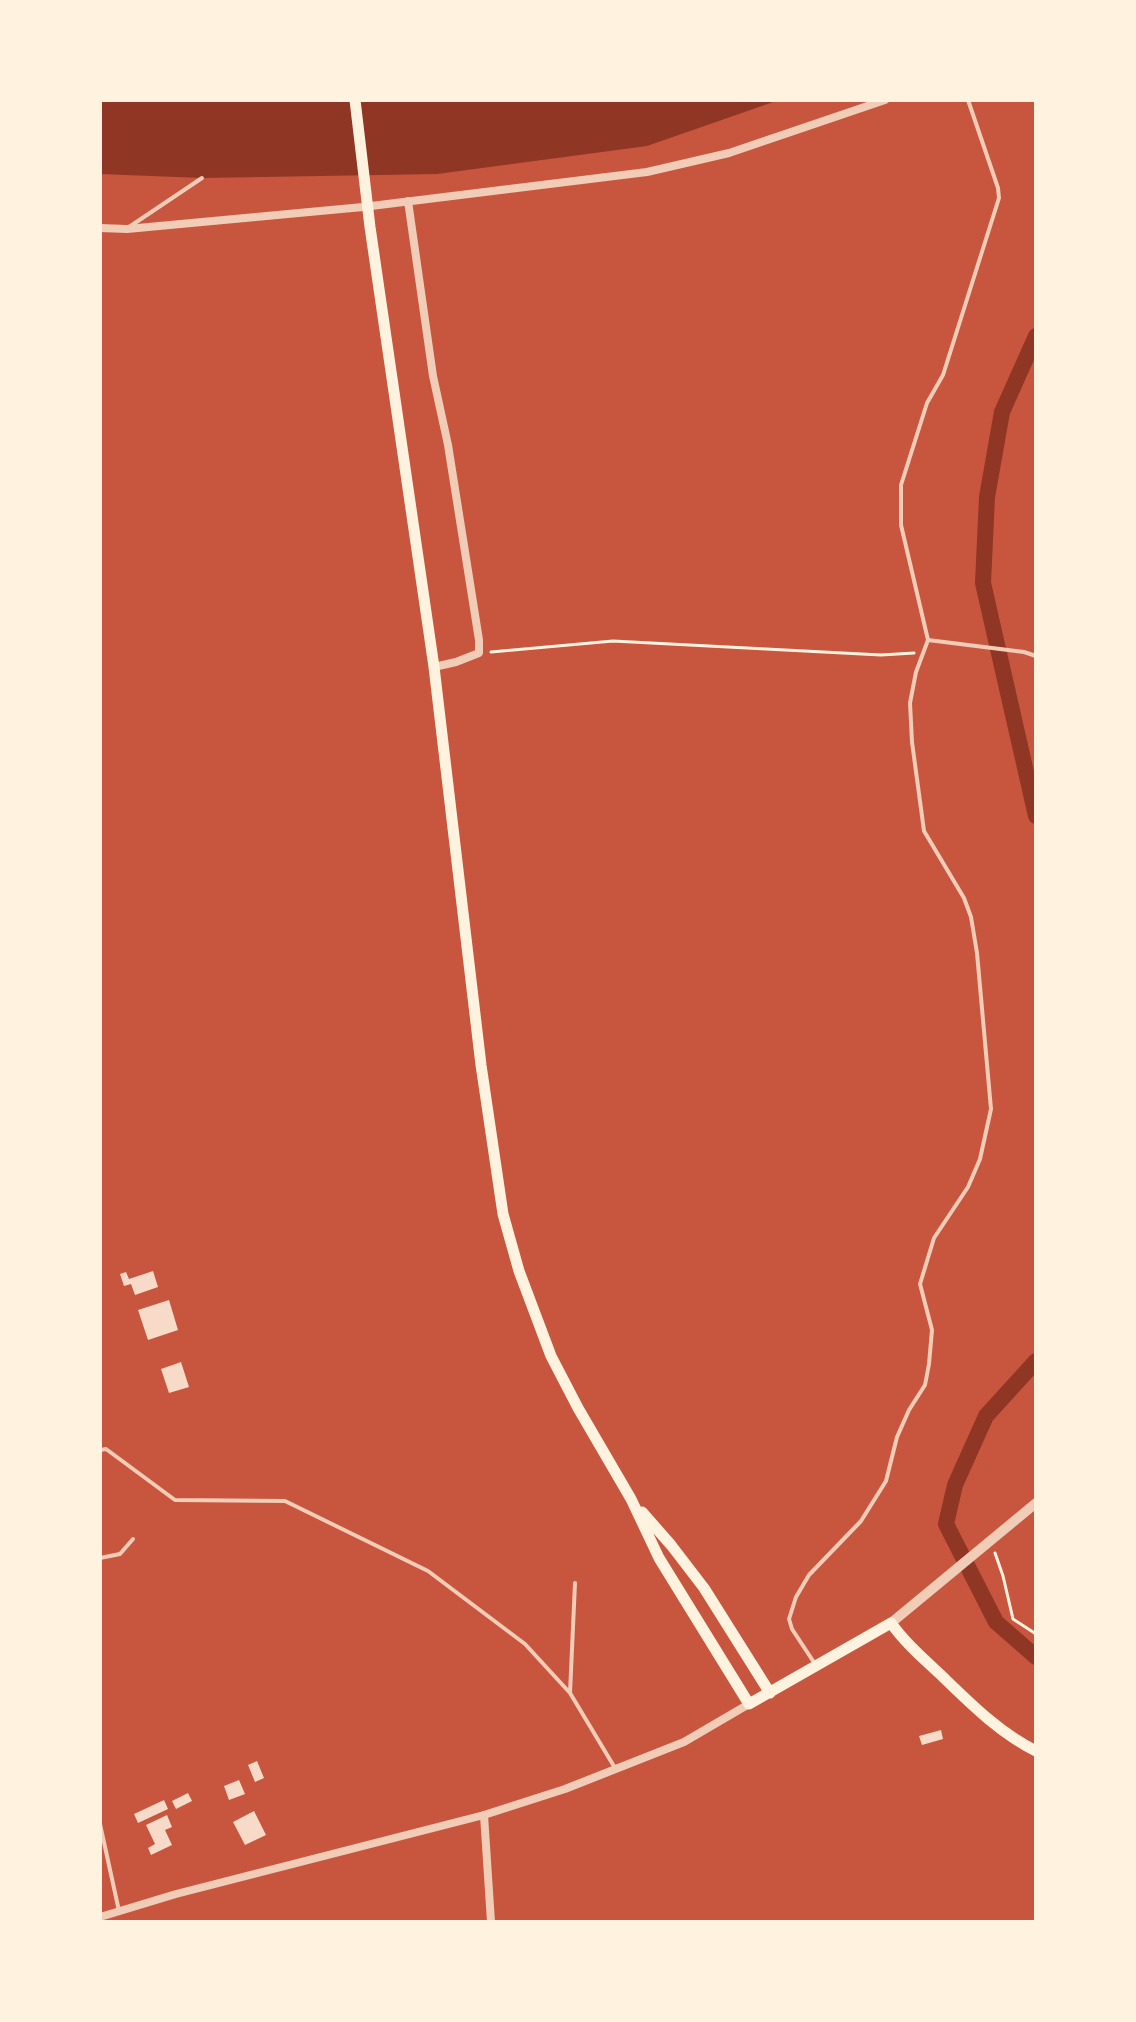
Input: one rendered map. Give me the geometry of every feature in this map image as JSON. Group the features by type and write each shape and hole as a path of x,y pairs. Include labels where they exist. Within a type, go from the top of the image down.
{"main road":[{"path":"355,100 370,227 434,667 481,1065 503,1214 519,1271 551,1356 631,1499 659,1558 749,1704 891,1623 909,1645 985,1716 1015,1741 1036,1751"},
{"path":"631,1499 704,1588 770,1693"}],"street":[{"path":"100,228 127,229 408,201 647,172 729,153 885,100"},
{"path":"408,201 433,376 448,445 479,653 434,667"},
{"path":"891,1623 1036,1503"},
{"path":"100,1917 484,1815 565,1789 684,1742 749,1704"},
{"path":"484,1815 491,1922"}],"lane":[{"path":"816,1666 789,1619 796,1597 809,1575 861,1521 886,1481 897,1437 925,1385 932,1330 920,1284 934,1238 968,1187 980,1159 991,1109 971,917 964,898 924,831 910,703 922,652 928,640 901,525 901,485 927,403 943,375 999,198 968,100"},
{"path":"127,229 202,178"},
{"path":"928,640 1036,656"},
{"path":"100,1450 106,1449 175,1500 285,1501 428,1571 525,1644 570,1693 616,1770"},
{"path":"100,1558 120,1554 133,1539"},
{"path":"570,1693 575,1583"},
{"path":"100,1824 119,1911"}],"path":[{"path":"479,653 613,641 881,655 922,652"},
{"path":"991,1541 1013,1619 1036,1634"}],"shaded area":[{"path":"100,100 779,100 647,146 437,174 202,178 100,174"}],"building":[{"path":"153,1271 158,1287 135,1295 131,1284 124,1286 120,1274 126,1272 129,1279"},
{"path":"169,1300 178,1330 148,1340 138,1310"},
{"path":"181,1362 189,1387 169,1393 161,1369"},
{"path":"941,1730 943,1739 922,1745 919,1736"},
{"path":"257,1761 264,1778 255,1782 248,1765"},
{"path":"239,1780 245,1794 229,1800 224,1786"},
{"path":"188,1793 192,1801 176,1809 172,1801"},
{"path":"164,1800 168,1809 138,1823 134,1814"},
{"path":"254,1811 266,1835 245,1845 233,1822"},
{"path":"167,1815 172,1827 165,1830 172,1845 151,1855 148,1848 155,1844 146,1825"}],"waterway":[{"path":"1036,336 1002,412 987,497 983,583 1036,816"},
{"path":"1036,1361 986,1416 955,1485 946,1524 996,1622 1036,1657"}]}
